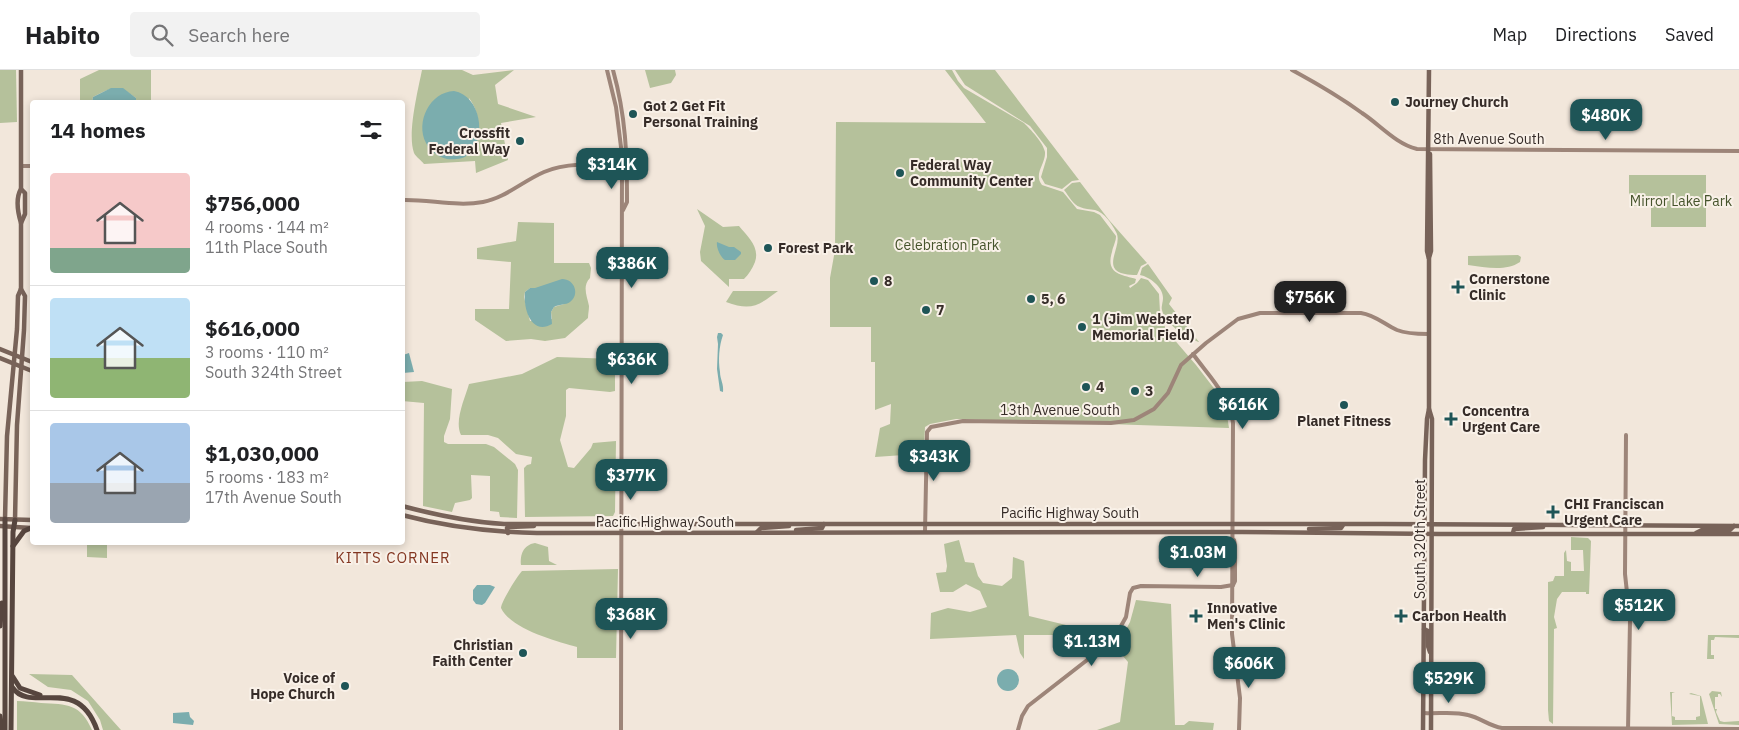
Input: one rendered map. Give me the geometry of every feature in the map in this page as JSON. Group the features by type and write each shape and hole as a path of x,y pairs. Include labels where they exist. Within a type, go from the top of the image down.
{"highway":[{"path":"3,523 5,548 3,730"},
{"path":"11,730 14,523"},
{"path":"13,546 22,533 30,529"},
{"path":"0,534 4,540 5,548"},
{"path":"0,626 4,586"},
{"path":"12,675 20,688 29,693 48,697"},
{"path":"12,686 16,693 22,696 64,698 78,703 89,713 97,730"},
{"path":"0,716 3,730"}],"main road":[{"path":"21,70 21,189 25,193 25,214 21,223 21,289 18,296 15,355 6,445 3,523 30,520"},
{"name":"South 320th Street","path":"1429,70 1426,251 1429,257"},
{"name":"South 320th Street","path":"1424,730 1425,524 1427,422 1429,409 1429,257 1431,251 1431,158 1429,150"},
{"path":"1428,190 1429,217 1431,220"},
{"path":"14,523 17,425 23,358 25,296 21,289"},
{"path":"0,349 30,361"},
{"path":"0,358 30,370"},
{"name":"South 320th Street","path":"1429,409 1432,420 1431,730"},
{"path":"1427,422 1429,425 1429,439 1432,445"},
{"name":"Pacific Highway South","path":"405,507 437,515 504,524 1432,524 1736,526"},
{"name":"Pacific Highway South","path":"405,516 443,525 508,533 1295,532 1739,534"},
{"path":"14,523 30,527"},
{"path":"508,533 508,528 525,528 543,524"},
{"path":"757,532 761,528 778,528 800,524"},
{"path":"787,532 803,528 822,528 824,524"},
{"path":"1295,532 1341,528 1343,524"},
{"path":"1513,533 1514,529 1554,525"},
{"path":"1695,534 1702,530 1730,530 1736,526"},
{"path":"1424,629 1428,630 1428,646 1431,656"}],"street":[{"path":"607,70 619,128 622,166 621,203 623,212 621,730"},
{"path":"612,70 624,122 627,202 623,212"},
{"name":"8th Avenue South","path":"1292,70 1305,76 1362,113 1413,149 1739,151"},
{"path":"21,166 30,166"},
{"path":"405,200 462,204 480,203 496,198 541,173 556,168 572,166 627,166"},
{"name":"13th Avenue South","path":"924,524 927,432 931,427 964,421 1111,423 1134,420 1149,413 1162,402 1170,389 1179,367 1193,354 1234,321 1256,314 1361,313 1376,318 1403,332 1428,334"},
{"path":"1193,354 1227,402 1232,415 1234,540 1236,545 1235,581 1233,585 1233,641 1240,698 1239,730"},
{"path":"1626,435 1625,580 1630,620 1628,729"},
{"path":"924,524 924,532"},
{"path":"1018,728 1024,712 1033,701 1100,650 1116,635 1126,617 1133,588 1142,586 1223,587 1233,585"},
{"path":"1223,587 1233,594"},
{"path":"1424,713 1466,714 1488,725 1499,728 1739,729"}],"green space":[{"path":"0,70 16,70 17,122 0,123"},
{"path":"99,70 151,70 151,100 136,100 136,98 124,90 115,88 93,97 92,100 80,100 80,79"},
{"path":"422,70 462,70 473,75 514,70 495,85 498,104 536,117 501,123 508,160 476,173 475,161 424,164 414,153 412,145 412,124","holes":["469,98 476,110 478,131 472,151"]},
{"path":"645,70 675,70 676,75 671,83 650,88"},
{"name":"Celebration Park","path":"945,70 952,70 964,88 1024,123 1036,136 1045,152 1039,173 1042,185 1063,192 1077,209 1100,215 1116,236 1110,259 1113,269 1120,274 1136,279 1135,283 1129,286 1130,288 1141,278 1148,280 1159,294 1160,312 1166,330 1223,400 1229,428 956,419 930,424 925,427 923,468 908,470 906,461 917,461 918,454 875,457 880,428 890,424 891,404 875,410 875,362 871,362 871,327 830,327 830,278 835,250 836,122 986,123"},
{"path":"955,70 995,70 1079,180 1072,181 1062,189 1045,184 1041,177 1047,157 1047,148 1030,126 965,85"},
{"name":"Mirror Lake Park","path":"1629,175 1706,175 1706,227 1651,227 1651,206 1629,206"},
{"path":"1080,182 1109,220 1147,263 1141,266 1137,275 1124,274 1116,270 1113,265 1118,238 1112,225 1102,213 1078,206 1064,190 1072,183"},
{"path":"697,209 723,227 739,226 752,242 756,252 755,262 744,279 729,279 729,287 701,261 700,252 705,226"},
{"path":"518,222 554,223 554,263 589,263 591,268 590,278 586,284 589,306 588,318 565,338 545,341 531,339 506,341 475,320 475,309 509,309 511,262 477,259 477,248 516,241","holes":["530,288 535,288 564,304 554,307 551,312 552,319 530,321 524,297 525,292"]},
{"path":"1518,255 1521,257 1520,262 1508,267 1495,268 1468,265 1468,256"},
{"path":"1148,264 1172,298 1169,304 1199,342 1177,330 1166,318 1162,309 1163,298 1161,290 1152,280 1140,275 1142,268"},
{"path":"733,291 778,291 754,306 742,306 726,302"},
{"path":"557,357 615,359 615,391 569,388 566,390 566,416 560,440 568,467 574,468 593,443 616,441 615,512 613,516 525,517 524,468 531,464 532,457 516,454 498,438 488,435 461,435 459,416 469,384 522,374"},
{"path":"422,381 452,389 450,419 444,436 444,442 448,444 486,444 494,447 515,464 518,470 517,518 500,517 499,512 490,511 490,476 471,475 472,498 455,503 452,512 423,506 424,403 405,401 405,382"},
{"path":"1571,537 1588,538 1591,541 1589,594 1586,594 1586,592 1562,592 1557,599 1554,617 1557,628 1554,629 1553,724 1549,721 1548,710 1548,582 1553,581 1555,576 1564,576 1564,553 1566,550 1567,561 1571,562 1571,571 1584,571 1583,550 1571,550"},
{"path":"959,540 965,562 974,563 978,576 983,583 1002,586 1012,578 1013,557 1024,561 1029,616 1066,625 1070,635 1024,635 1024,659 1020,653 1016,635 930,639 931,613 948,608 970,612 987,607 980,591 966,584 953,592 940,592 936,573 946,572 944,544"},
{"path":"535,543 548,547 549,561 557,565 521,565 523,551"},
{"path":"87,545 107,545 107,558 87,557"},
{"path":"618,569 616,658 577,658 577,647 546,638 524,628 514,622 501,608 522,571"},
{"path":"1136,600 1171,604 1175,725 1184,725 1189,721 1214,723 1213,730 1097,730 1120,722 1128,662 1116,648 1130,622"},
{"path":"1708,635 1739,635 1739,638 1715,637 1714,640 1711,640 1711,655 1714,655 1714,659 1707,659"},
{"path":"29,674 72,675 121,730 103,730 100,720 88,701 71,690 48,687"},
{"path":"1712,691 1721,692 1722,697 1718,694 1718,697 1715,697 1715,709 1717,709 1716,712 1720,721 1739,721 1739,725 1719,724 1709,694"},
{"path":"1670,692 1675,692 1672,693 1672,716 1675,717 1675,720 1696,720 1696,717 1700,716 1700,696 1689,694 1691,693 1701,696 1708,724 1672,725"},
{"path":"17,701 72,707 83,715 92,730 17,730"}],"water":[{"path":"111,88 123,88 136,100 92,100 93,97"},
{"path":"454,91 463,94 470,101 478,118 479,128 475,147 469,154 462,158 450,159 437,155 430,149 423,135 422,126 427,110 432,102 445,93"},
{"path":"717,242 734,247 741,254 735,260 725,260 721,257"},
{"path":"562,279 573,284 575,295 568,303 554,307 551,312 552,324 545,327 539,326 534,323 527,312 525,292 530,288"},
{"path":"718,333 723,335 719,358 723,392 720,391 717,369"},
{"path":"409,353 414,372 405,373 405,354"},
{"path":"477,585 495,587 482,605 476,604 473,600 473,590"},
{"path":"1004,669 1012,669 1019,676 1019,684 1012,691 1004,691 997,684 997,676"},
{"path":"189,712 190,717 194,721 193,725 173,723 173,713"}],"place":[{"name":"Journey Church","path":"1395,102"},
{"name":"Got 2 Get Fit Personal Training","path":"633,114"},
{"name":"Crossfit Federal Way","path":"520,141"},
{"name":"Federal Way Community Center","path":"900,173"},
{"name":"Forest Park","path":"768,248"},
{"name":"8","path":"874,281"},
{"name":"Cornerstone Clinic","path":"1458,287"},
{"name":"5, 6","path":"1031,299"},
{"name":"7","path":"926,310"},
{"name":"1 (Jim Webster Memorial Field)","path":"1082,327"},
{"name":"4","path":"1086,387"},
{"name":"3","path":"1135,391"},
{"name":"Planet Fitness","path":"1344,405"},
{"name":"Concentra Urgent Care","path":"1451,419"},
{"name":"CHI Franciscan Urgent Care","path":"1553,512"},
{"name":"Innovative Men's Clinic","path":"1196,616"},
{"name":"Carbon Health","path":"1401,616"},
{"name":"Christian Faith Center","path":"523,653"},
{"name":"Voice of Hope Church","path":"345,686"}],"district":[{"name":"KITTS CORNER","path":"393,557"}]}
